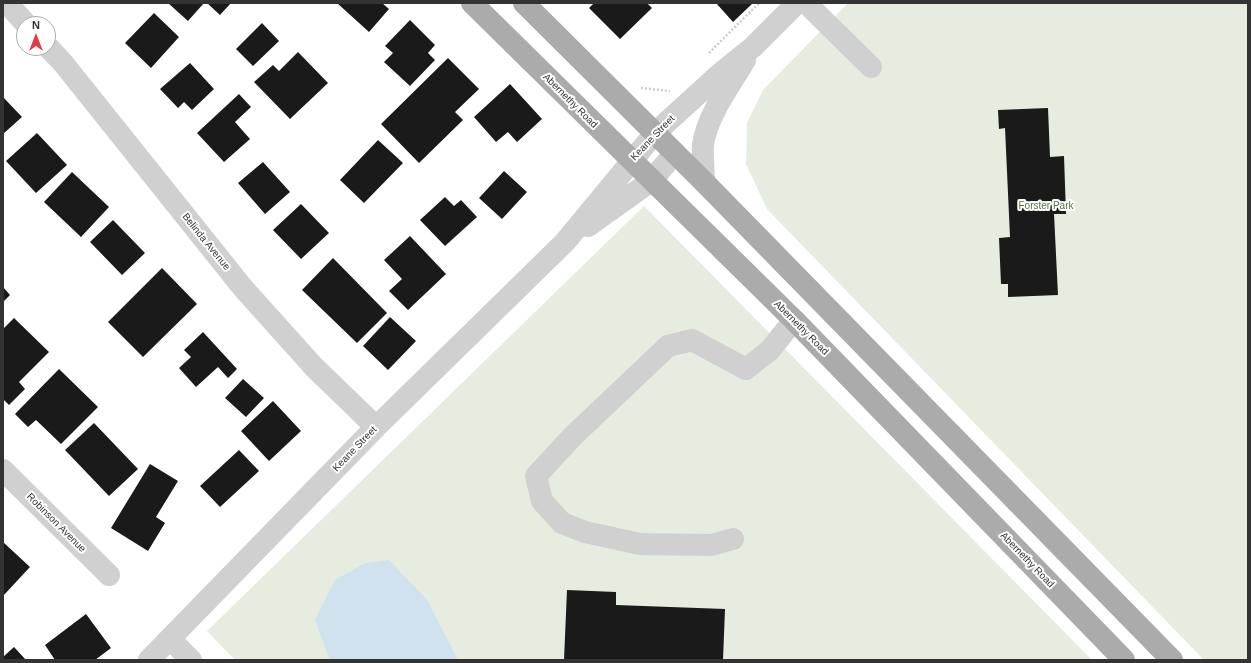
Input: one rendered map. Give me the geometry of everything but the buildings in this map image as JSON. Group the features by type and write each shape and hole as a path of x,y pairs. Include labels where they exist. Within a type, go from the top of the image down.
{"main road":[{"name":"Abernethy Road","path":"472,3 651,181 794,320 1124,660"},
{"path":"524,3 704,182 1172,660"}],"street":[{"path":"7,3 19,16"},
{"name":"Keane Street","path":"149,660 376,427 566,242 655,133 722,72 753,47 797,3"},
{"path":"806,3 871,67"},
{"name":"Keane Street","path":"704,182 703,156 705,135 721,101 753,47"},
{"name":"Belinda Avenue","path":"56,56 243,288 314,367 376,427"},
{"name":"Keane Street","path":"566,242 651,181 675,153"},
{"path":"733,539 710,546 640,544 585,532 562,523 542,501 536,476 572,437 668,346 692,340 746,369 770,350 794,320"},
{"name":"Robinson Avenue","path":"3,470 108,575"},
{"path":"170,639 191,660"}],"path":[{"path":"704,58 759,3"},
{"path":"638,88 671,91"}],"green space":[{"name":"Forster Park","path":"848,3 1248,3 1248,660 1204,660 767,209 746,164 747,123 763,90"},
{"path":"644,206 1092,660 235,660 207,631"}],"water":[{"path":"389,560 427,600 458,660 330,660 315,620 335,580 365,563"}]}
